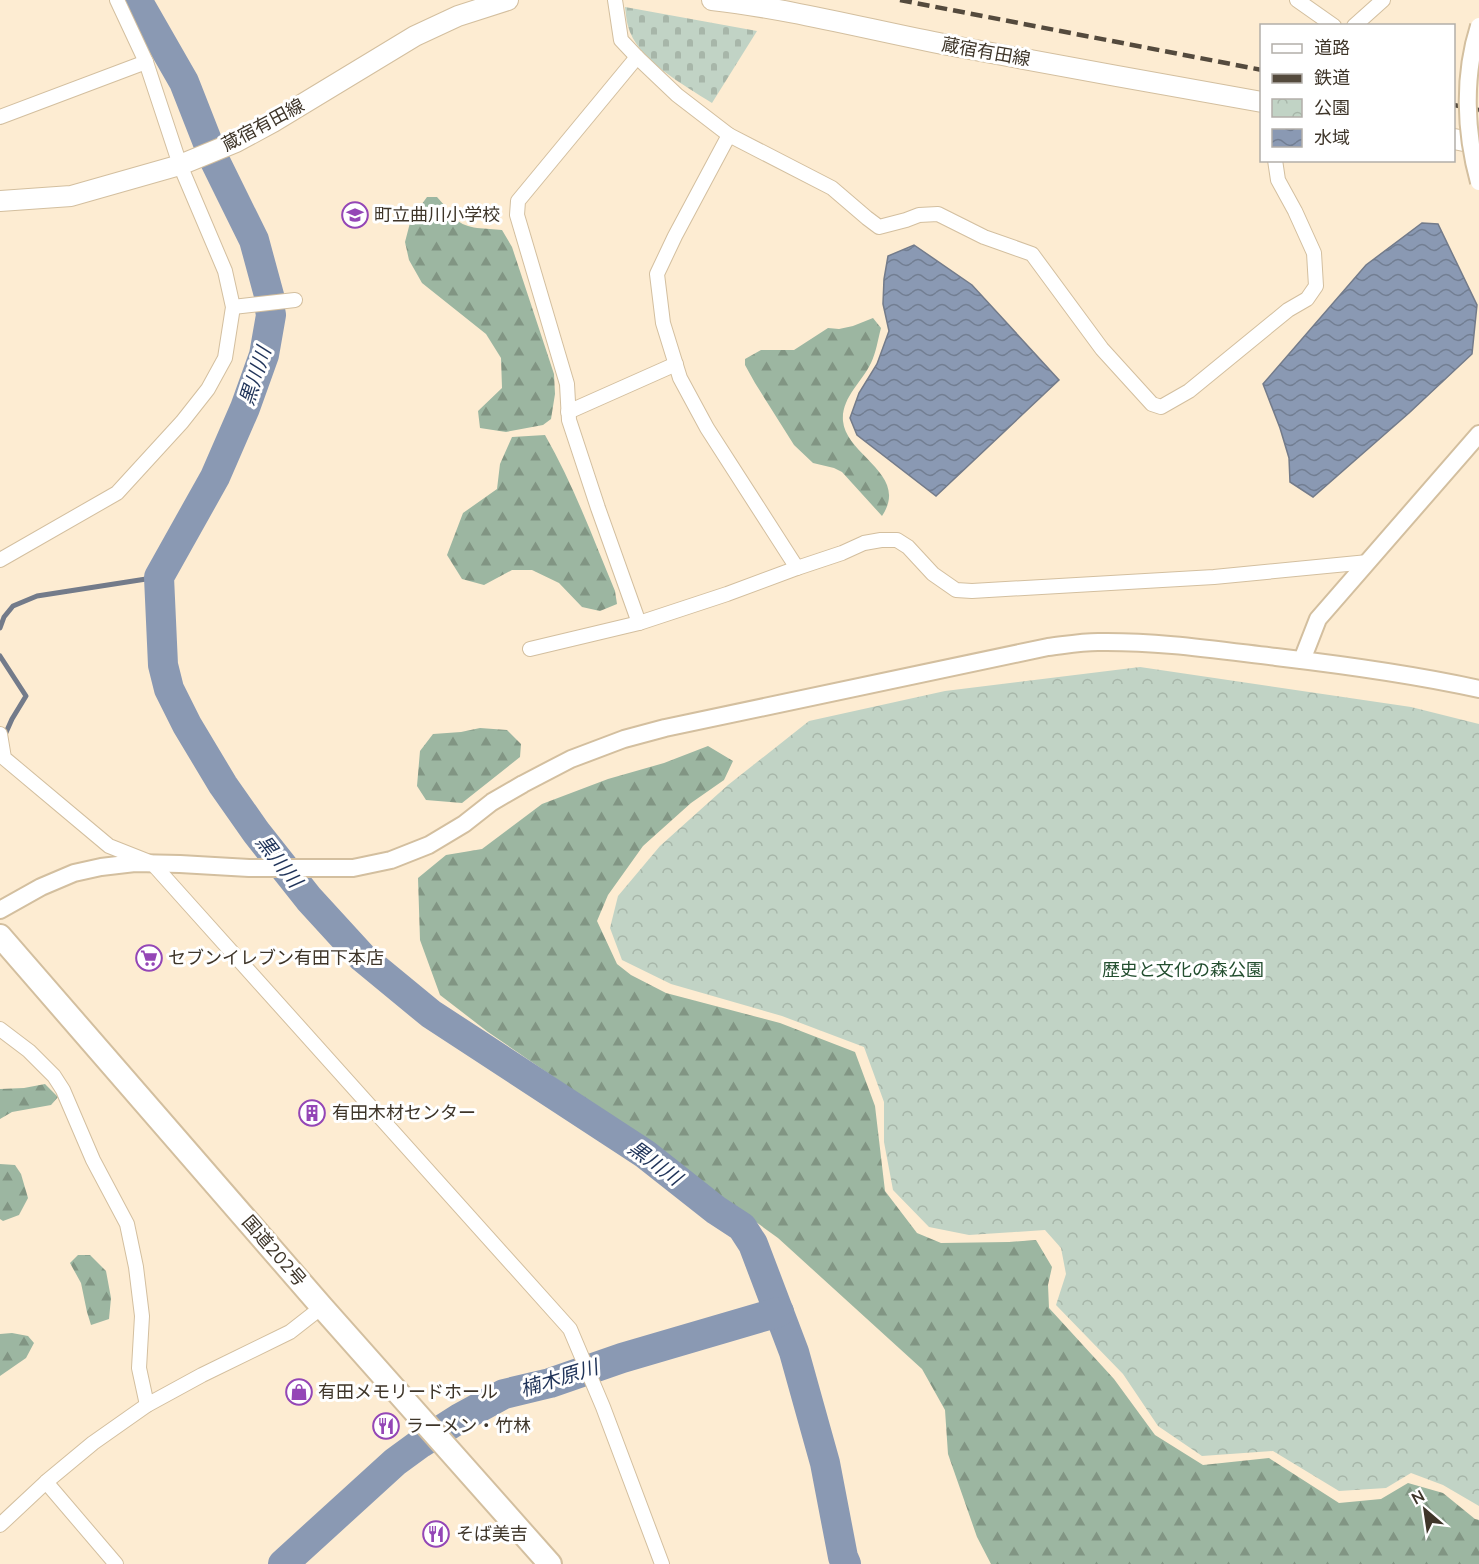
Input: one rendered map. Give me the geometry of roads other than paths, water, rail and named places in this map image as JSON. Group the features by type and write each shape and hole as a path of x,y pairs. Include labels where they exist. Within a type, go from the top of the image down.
{"highway":[{"name":"国道202号","path":"0,936 322,1307 550,1564"}],"main road":[{"name":"蔵宿有田線","path":"0,201 71,196 180,165 236,142 416,36 458,16 508,0"},
{"name":"蔵宿有田線","path":"712,0 1260,102"},
{"path":"1455,139 1479,144"}],"street":[{"path":"0,560 117,493 182,422 208,389 225,358 233,307 225,270 180,165 146,62 117,0"},
{"path":"615,0 621,40 677,95 729,135 832,188 879,227 919,215 938,214 984,237 1032,254 1102,349 1152,404 1161,407 1189,391 1288,310 1307,299 1316,286 1314,253 1278,180 1275,162"},
{"path":"1297,0 1331,24"},
{"path":"1356,24 1383,0"},
{"path":"1479,26 1468,77 1468,124 1474,166 1479,182"},
{"path":"637,57 518,201 516,214 567,384 569,420 639,623"},
{"path":"0,117 146,62"},
{"path":"729,135 657,274 663,323 680,378 707,428 797,568"},
{"path":"233,307 295,300"},
{"path":"568,412 676,364"},
{"path":"1302,660 1318,619 1479,434"},
{"path":"530,650 639,623 727,594 864,543 881,540 897,540 908,547 933,574 956,590 972,591 1214,577 1368,562"},
{"path":"0,910 41,887 74,873 101,867 135,863 249,868 353,868 391,860 429,845 464,824 492,802 571,759 624,739 665,728 1048,647 1097,642 1151,643 1302,660 1479,689"},
{"path":"0,734 4,758 109,846 152,864 570,1329 603,1407 662,1564"},
{"path":"0,1029 29,1051 54,1076 63,1090 93,1160 127,1224 136,1267 142,1316 139,1368 147,1405"},
{"path":"0,1525 46,1482 93,1443 147,1405 290,1332 322,1307"},
{"path":"46,1482 116,1564"}],"water":[{"path":"1422,223 1438,224 1477,305 1472,354 1313,497 1290,482 1289,458 1263,384 1366,265"},
{"path":"914,245 972,285 1059,380 936,496 857,435 850,418 859,393 877,364 889,331 883,304 888,256"}],"waterway":[{"name":"黒川川","path":"137,0 184,82 215,161 254,240 270,299 271,315 264,355 245,408 215,477 159,577 163,665 169,689 187,725 223,785 256,832 309,899 363,958 431,1014 645,1154 716,1210 742,1227 753,1244 794,1352 825,1463 846,1564"},
{"path":"0,628 4,617 13,606 37,596 159,577"},
{"path":"0,656 26,696 4,737"},
{"name":"楠木原川","path":"283,1564 395,1462 460,1418 504,1394 550,1383 622,1358 779,1312"}],"railway":[{"path":"900,0 1260,70"},
{"path":"1455,105 1479,110"}],"place":[{"name":"町立曲川小学校","path":"355,215"},
{"name":"セブンイレブン有田下本店","path":"149,958"},
{"name":"有田木材センター","path":"312,1113"},
{"name":"有田メモリードホール","path":"299,1392"},
{"name":"ラーメン・竹林","path":"386,1426"},
{"name":"そば美吉","path":"436,1534"}],"park label":[{"name":"歴史と文化の森公園","path":"1183,970"}]}
